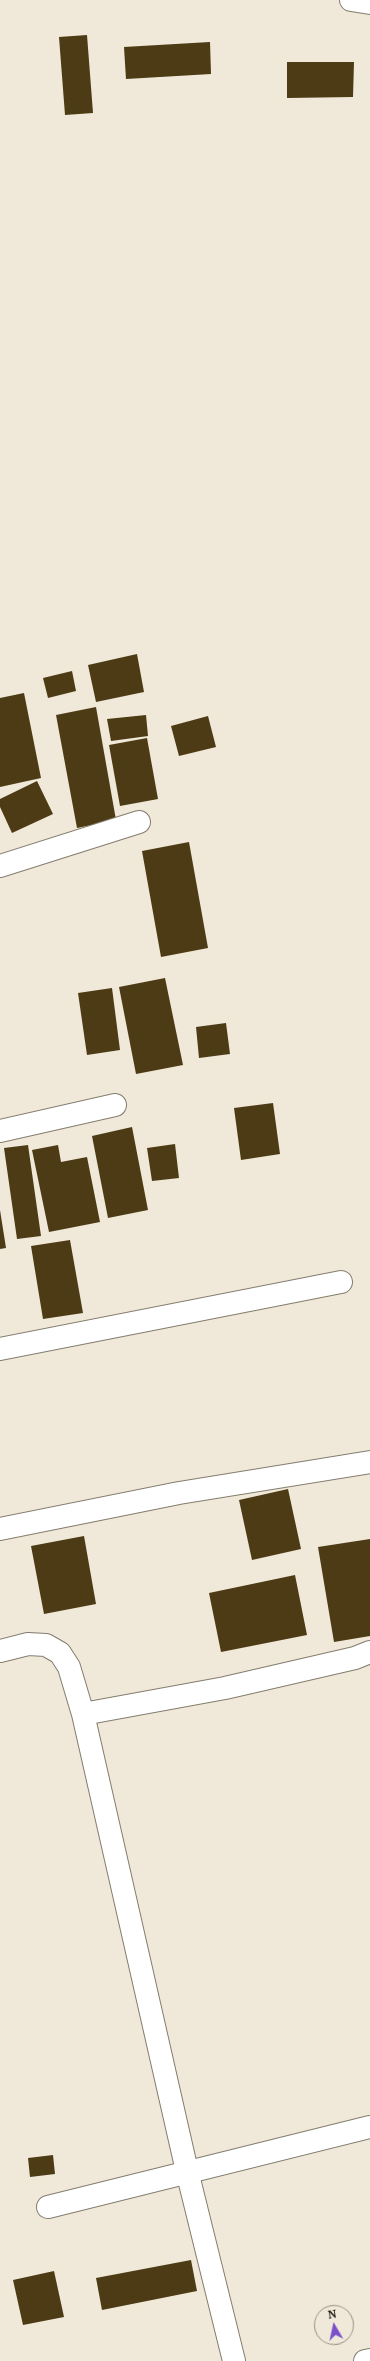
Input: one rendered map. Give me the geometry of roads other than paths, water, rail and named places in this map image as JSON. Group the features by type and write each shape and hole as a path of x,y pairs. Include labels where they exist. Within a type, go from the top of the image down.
{"street":[{"path":"351,0 370,3"},
{"path":"0,866 138,822"},
{"path":"0,1131 115,1105"},
{"path":"0,1349 341,1282"},
{"path":"0,1529 179,1493 370,1462"},
{"path":"0,1651 28,1644 46,1645 60,1653 69,1667 84,1714 187,2171 234,2361"},
{"path":"84,1714 225,1688 355,1658 370,1652"},
{"path":"48,2207 187,2171 370,2127"},
{"path":"366,2361 370,2360"}]}
